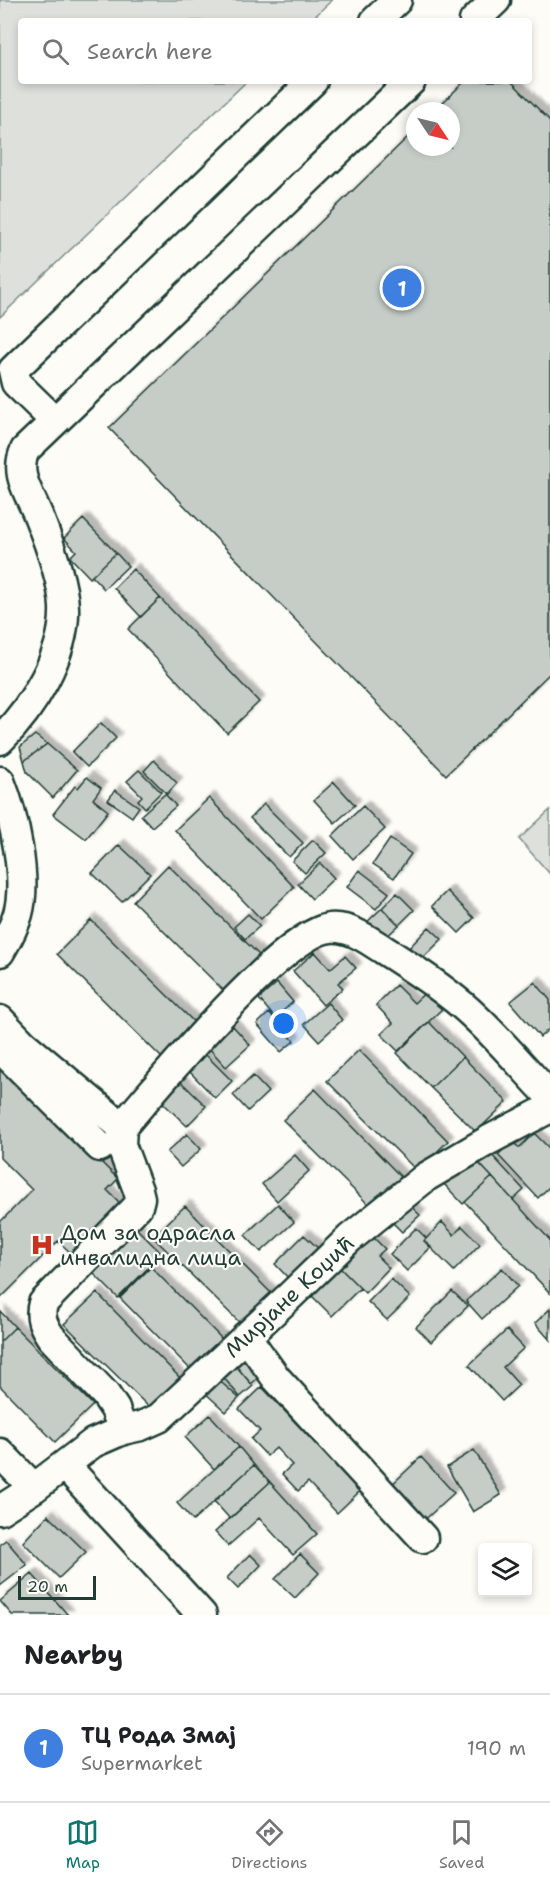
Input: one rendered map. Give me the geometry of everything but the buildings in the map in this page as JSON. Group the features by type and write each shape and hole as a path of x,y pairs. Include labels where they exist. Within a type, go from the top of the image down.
{"street":[{"path":"378,18 397,0"},
{"path":"477,18 496,0"},
{"path":"55,421 16,383 13,370 310,84"},
{"path":"0,740 17,724 46,677 59,646 63,627 64,608 61,585 39,517 20,471 20,461 25,450 408,84"},
{"path":"0,781 15,829 20,885 19,912 0,952"},
{"path":"123,1430 110,1401 45,1328 40,1314 43,1303 138,1206 140,1198 138,1190 120,1145 122,1127 250,984 303,939 317,931 331,928 345,929 360,935 414,968 464,1006 550,1096"},
{"path":"0,1020 23,1044 122,1127"},
{"path":"0,1048 100,1147"},
{"name":"Мирјане Коџић","path":"0,1510 34,1488 93,1443 159,1418 350,1238 426,1177 550,1108"},
{"path":"246,1336 276,1378 423,1538"},
{"path":"0,1453 34,1488"},
{"path":"65,1465 202,1615"}],"shaded area":[{"path":"0,0 332,0 313,18 18,18 18,84 244,84 0,317"},
{"path":"550,810 550,874 519,839"}],"place":[{"name":"ТЦ Рода Змај","path":"402,288"},
{"name":"Дом за одрасла инвалидна лица","path":"42,1245"}]}
